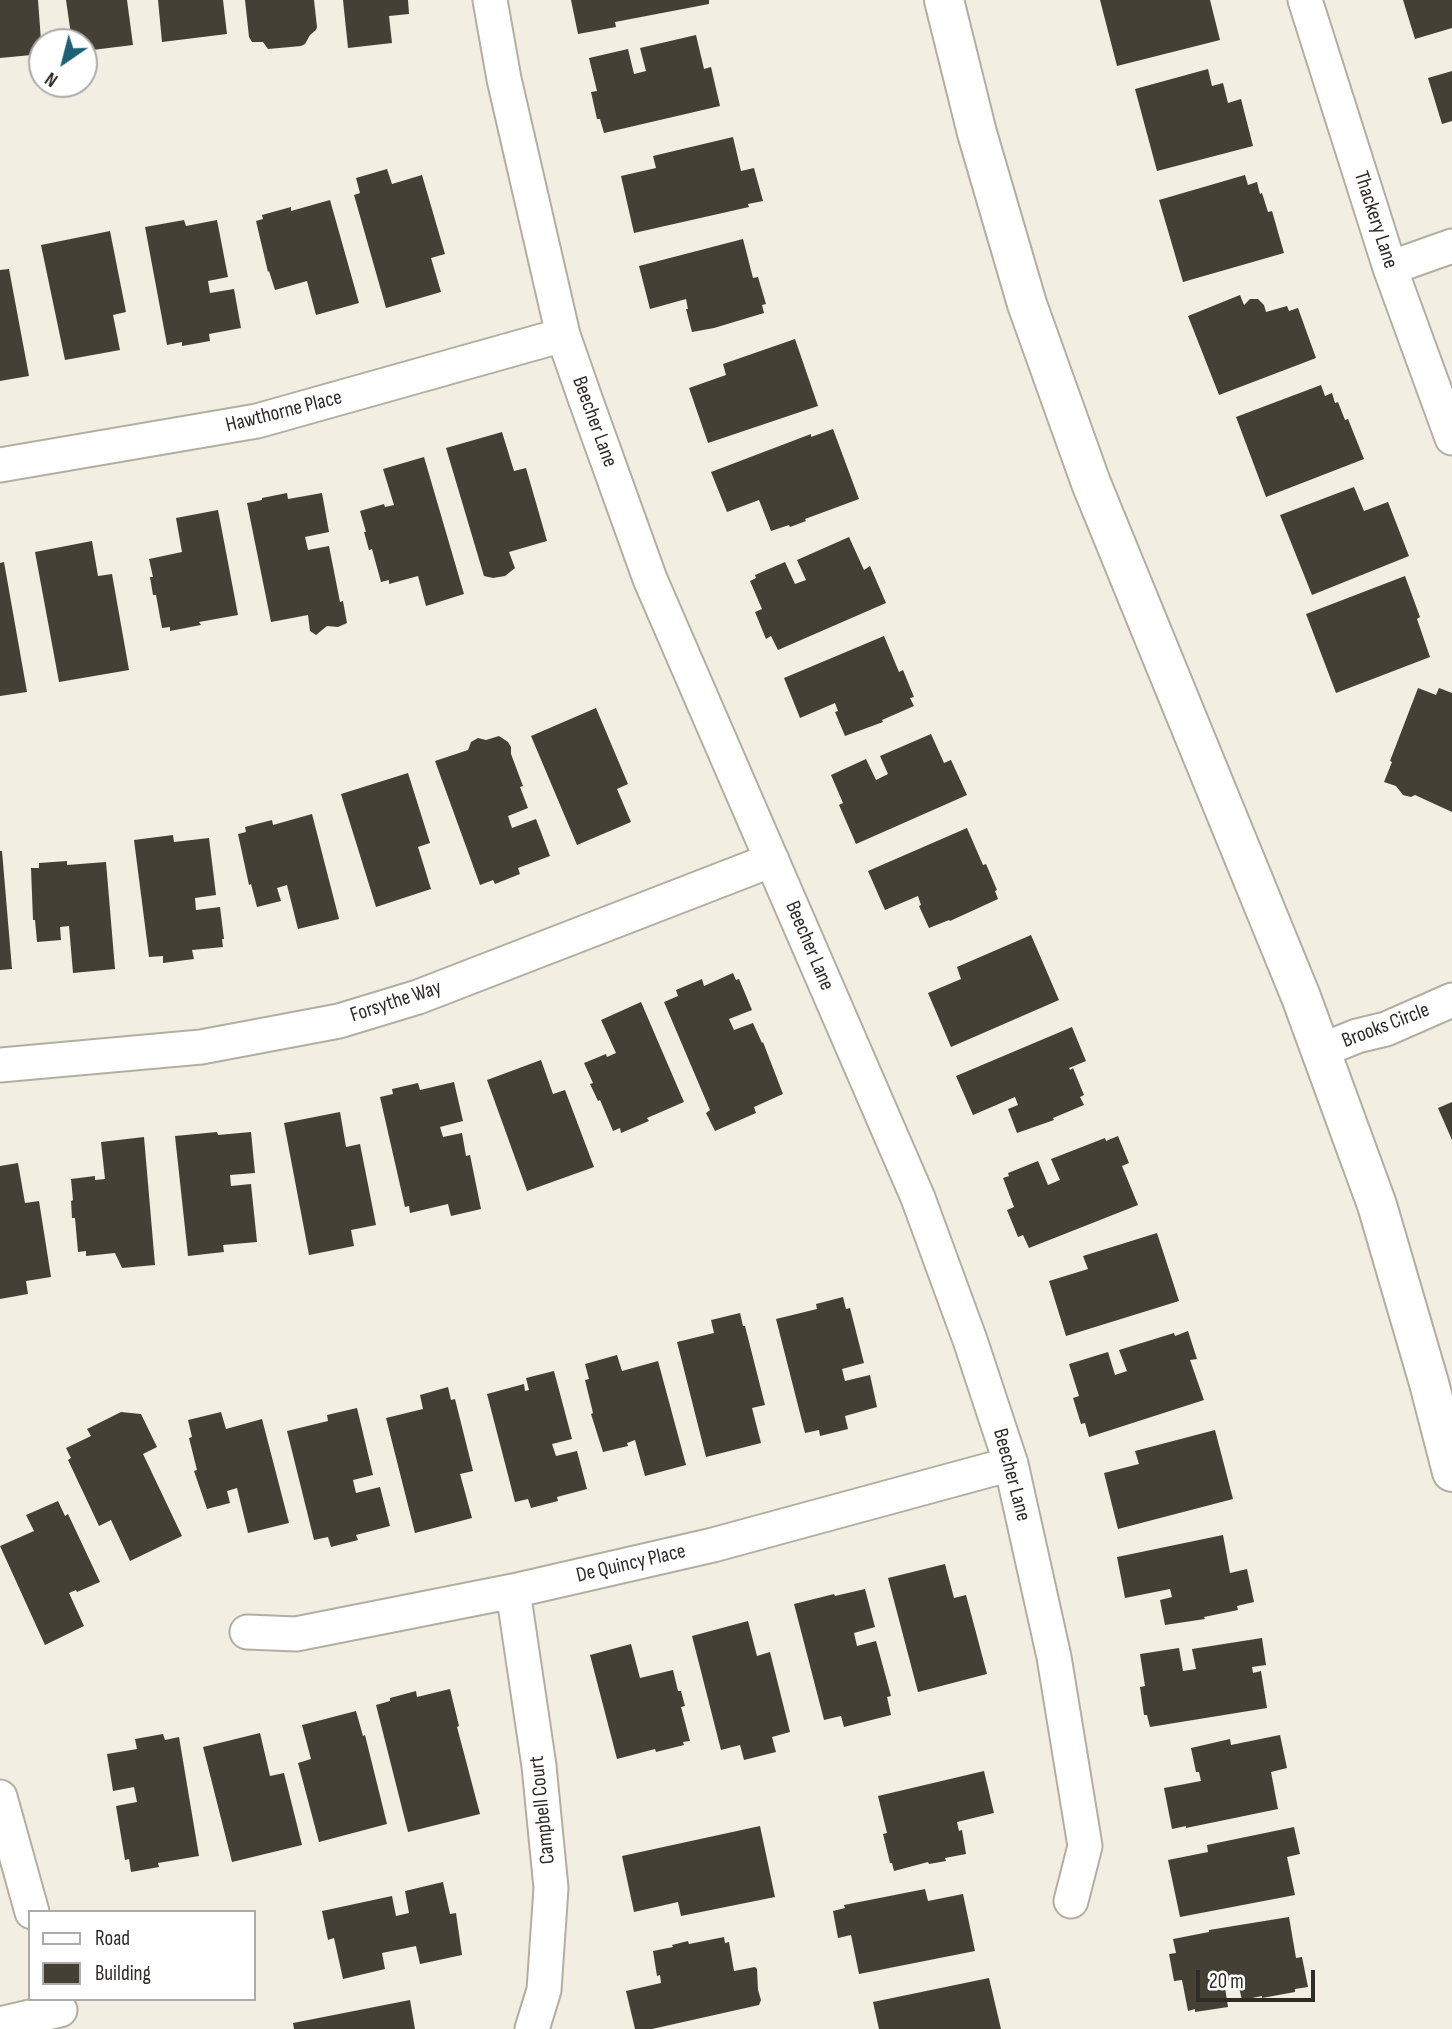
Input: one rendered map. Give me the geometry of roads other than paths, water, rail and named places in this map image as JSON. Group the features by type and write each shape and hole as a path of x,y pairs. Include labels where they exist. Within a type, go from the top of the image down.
{"main road":[{"path":"944,0 977,133 1027,304 1091,483 1301,997 1377,1205 1452,1472"}],"street":[{"name":"Beecher Lane","path":"490,0 504,79 563,335 650,579 918,1198 970,1340 1011,1464 1054,1657 1085,1846 1071,1901"},
{"name":"Thackery Lane","path":"1305,0 1390,268 1452,438"},
{"path":"1390,268 1452,246"},
{"name":"Hawthorne Place","path":"0,465 257,421 563,335"},
{"name":"Forsythe Way","path":"0,1065 201,1047 339,1021 418,997 772,860"},
{"name":"Brooks Circle","path":"1320,1051 1356,1036 1386,1029 1452,1000"},
{"name":"De Quincy Place","path":"247,1632 296,1634 513,1591 713,1545 1011,1464"},
{"name":"Campbell Court","path":"513,1591 539,1766 551,1888 544,1990 533,2029"},
{"path":"0,1797 31,1910"},
{"path":"0,2024 61,2013"}]}
